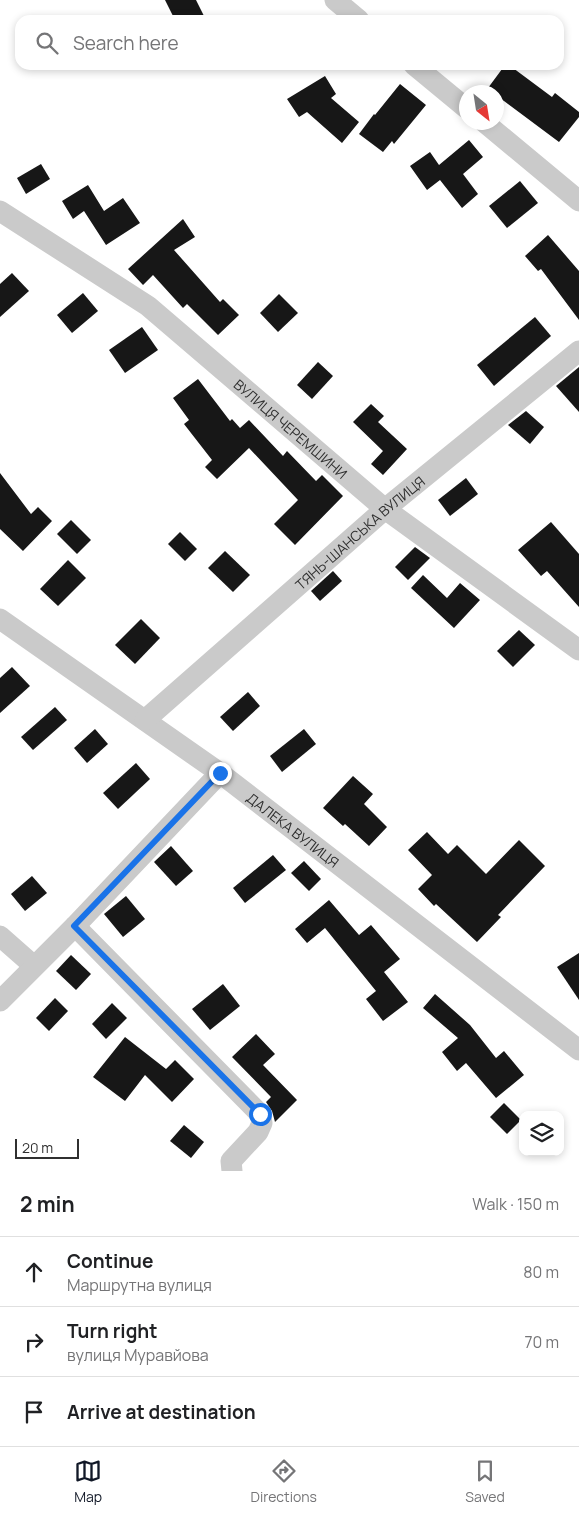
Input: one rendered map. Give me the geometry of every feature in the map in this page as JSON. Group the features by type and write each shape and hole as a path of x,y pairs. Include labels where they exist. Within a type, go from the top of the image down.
{"street":[{"path":"335,0 353,15"},
{"path":"420,70 459,102"},
{"path":"494,130 579,201"},
{"name":"ВУЛИЦЯ ЧЕРЕМШИНИ","path":"0,211 148,306 385,508 579,650"},
{"name":"ТЯНЬ-ШАНСЬКА ВУЛИЦЯ","path":"145,720 385,508 579,351"},
{"name":"ДАЛЕКА ВУЛИЦЯ","path":"0,619 220,773 579,1050"},
{"path":"0,1001 220,773"},
{"path":"74,926 260,1114 262,1123 258,1132 228,1168"},
{"path":"0,936 34,966"}],"building":[{"path":"165,0 196,0 204,15 172,15"},
{"path":"501,70 516,70 552,97 555,93 579,112 579,117 559,142 504,101 504,85 490,85"},
{"path":"325,76 336,94 331,98 359,122 342,143 307,112 299,117 287,99"},
{"path":"400,84 426,105 394,144 392,141 383,152 359,134"},
{"path":"469,140 483,157 463,174 478,194 462,208 440,180 427,190 410,166 430,152 439,165"},
{"path":"41,164 50,179 26,194 17,178"},
{"path":"520,181 538,203 507,228 489,206"},
{"path":"88,185 104,211 123,198 140,223 106,245 84,211 73,219 62,201"},
{"path":"183,219 195,237 174,250 220,302 223,299 239,315 218,335 187,304 183,308 153,275 143,285 128,269"},
{"path":"548,235 579,271 579,320 541,269 538,271 525,256"},
{"path":"12,273 29,291 0,317 0,284"},
{"path":"83,293 98,311 72,333 57,315"},
{"path":"279,294 298,313 278,332 260,313"},
{"path":"535,317 551,336 494,386 477,365"},
{"path":"142,327 158,350 125,373 109,350"},
{"path":"318,362 333,376 312,399 297,385"},
{"path":"579,367 579,412 556,386"},
{"path":"198,379 230,421 232,419 240,428 249,420 283,456 287,451 316,481 322,475 343,496 295,545 274,524 298,500 249,448 217,479 205,467 212,460 184,424 189,420 173,398"},
{"path":"371,404 384,416 378,422 407,449 383,475 371,464 383,451 353,422"},
{"path":"526,411 544,427 530,444 508,425"},
{"path":"0,473 31,514 38,507 52,521 23,551 0,529"},
{"path":"466,478 478,494 450,516 438,500"},
{"path":"71,520 91,540 77,554 57,534"},
{"path":"551,522 579,554 579,607 547,571 541,576 518,550"},
{"path":"180,532 197,549 185,561 168,544"},
{"path":"415,547 430,558 408,580 395,567"},
{"path":"225,551 250,575 233,592 208,568"},
{"path":"68,560 86,578 58,606 40,589"},
{"path":"333,571 342,581 320,601 311,591"},
{"path":"423,575 447,598 460,583 480,600 454,628 411,588"},
{"path":"141,619 160,638 135,664 115,645"},
{"path":"519,630 535,645 513,667 497,651"},
{"path":"12,667 30,686 0,713 0,678"},
{"path":"248,692 260,706 233,731 220,717"},
{"path":"55,707 67,720 33,750 21,737"},
{"path":"95,729 108,744 87,763 74,748"},
{"path":"304,729 316,744 282,772 270,756"},
{"path":"136,763 150,779 118,809 103,793"},
{"path":"353,776 373,794 364,804 387,827 369,846 345,824 343,826 323,808"},
{"path":"427,832 448,854 457,845 486,874 519,840 545,866 498,915 501,917 477,942 436,904 434,906 418,889 432,875 408,850"},
{"path":"171,846 193,871 176,886 154,862"},
{"path":"273,855 286,870 245,903 233,888"},
{"path":"304,861 321,879 309,891 291,873"},
{"path":"32,876 47,893 25,911 11,894"},
{"path":"126,896 145,919 123,937 104,914"},
{"path":"329,900 359,935 371,925 400,959 384,972 408,1002 383,1021 366,999 376,991 325,928 307,943 295,929"},
{"path":"579,953 579,1000 557,967"},
{"path":"71,955 91,974 76,990 56,971"},
{"path":"223,984 240,1006 210,1030 192,1009"},
{"path":"435,994 470,1025 496,1058 504,1051 524,1075 496,1098 466,1063 457,1071 442,1052 458,1038 423,1008"},
{"path":"55,998 68,1011 49,1031 36,1018"},
{"path":"112,1003 127,1018 106,1039 92,1024"},
{"path":"256,1034 275,1054 263,1065 297,1100 275,1122 272,1111 266,1102 271,1097 232,1057"},
{"path":"125,1037 166,1069 175,1060 194,1079 172,1102 145,1075 125,1101 93,1077"},
{"path":"504,1103 519,1118 519,1122 507,1134 490,1117"},
{"path":"184,1125 204,1142 191,1158 170,1141"}],"route":[{"path":"220,773 74,926 260,1114"}]}
